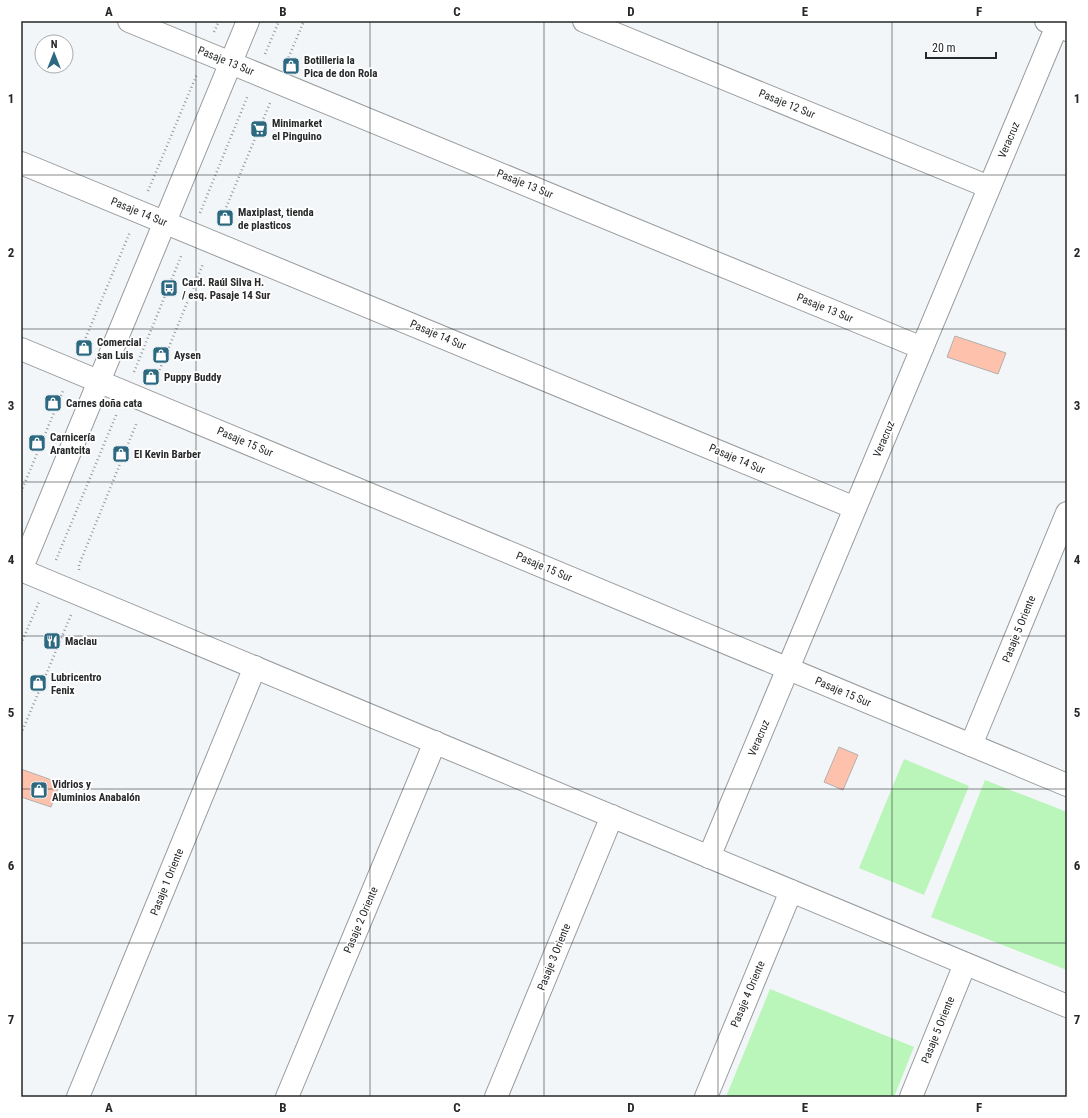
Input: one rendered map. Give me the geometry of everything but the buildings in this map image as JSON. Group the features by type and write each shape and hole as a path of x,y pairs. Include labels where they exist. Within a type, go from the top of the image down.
{"street":[{"name":"Pasaje 13 Sur","path":"129,21 922,348"},
{"path":"248,21 21,570 1067,1006"},
{"name":"Pasaje 12 Sur","path":"584,21 989,187"},
{"name":"Veracruz","path":"709,857 1057,24"},
{"name":"Pasaje 14 Sur","path":"21,163 855,508"},
{"name":"Pasaje 15 Sur","path":"21,349 1067,785"},
{"name":"Pasaje 5 Oriente","path":"971,745 1067,513"},
{"name":"Pasaje 1 Oriente","path":"78,1097 255,667"},
{"name":"Pasaje 2 Oriente","path":"287,1097 435,742"},
{"name":"Pasaje 3 Oriente","path":"496,1097 612,816"},
{"name":"Pasaje 4 Oriente","path":"706,1097 791,891"},
{"name":"Pasaje 5 Oriente","path":"911,1097 965,964"}],"path":[{"path":"21,492 219,21"},
{"path":"21,644 279,21"},
{"path":"21,734 80,594 79,565 304,21"}],"green space":[{"path":"904,759 969,786 924,895 859,868"},
{"path":"985,780 1067,812 1067,970 931,917"},
{"path":"770,989 914,1047 894,1097 726,1097"}],"place":[{"name":"Botilleria la Pica de don Rola","path":"291,66"},
{"name":"Minimarket el Pinguino","path":"259,129"},
{"name":"Maxiplast, tienda de plasticos","path":"225,218"},
{"name":"Card. Raúl Silva H. / esq. Pasaje 14 Sur","path":"169,288"},
{"name":"Comercial san Luis","path":"84,348"},
{"name":"Aysen","path":"161,355"},
{"name":"Puppy Buddy","path":"151,377"},
{"name":"Carnes doña cata","path":"53,403"},
{"name":"Carnicería Arantcita","path":"37,443"},
{"name":"El Kevin Barber","path":"121,454"},
{"name":"Maclau","path":"52,641"},
{"name":"Lubricentro Fenix","path":"38,683"},
{"name":"Vidrios y Aluminios Anabalón","path":"39,790"}]}
